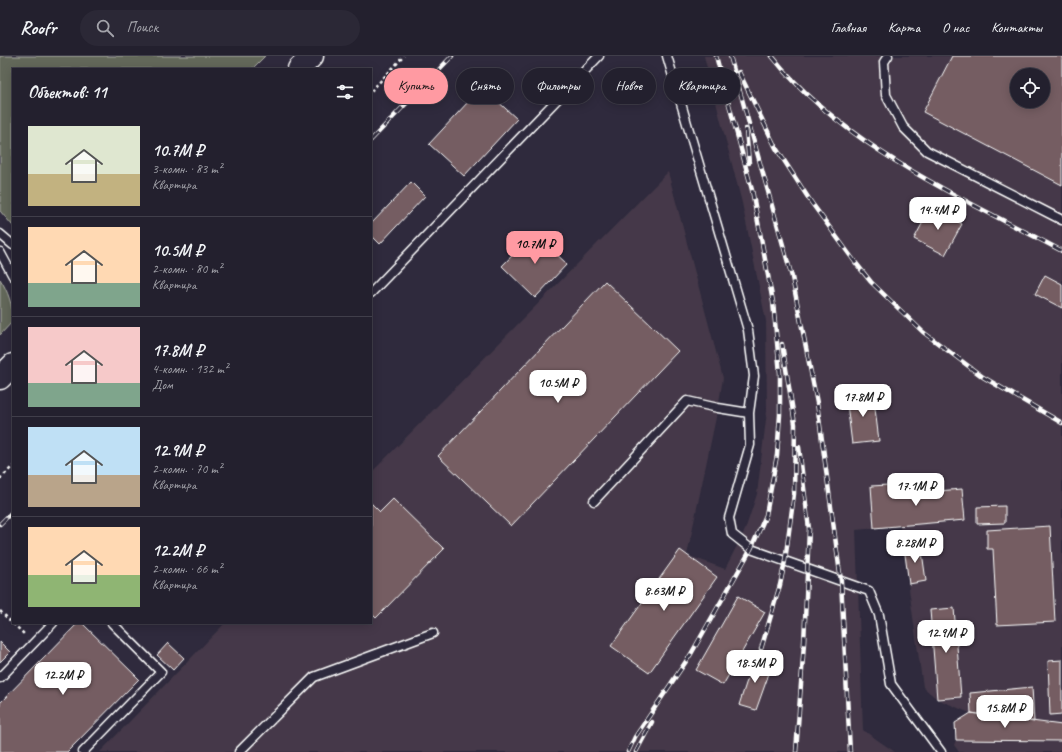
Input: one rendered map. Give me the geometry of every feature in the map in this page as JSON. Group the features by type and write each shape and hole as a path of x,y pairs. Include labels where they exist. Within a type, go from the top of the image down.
{"main road":[{"path":"300,68 312,56"},
{"path":"0,378 12,365"}],"lane":[{"path":"372,292 599,56"},
{"path":"667,56 748,330 754,376 749,412 750,445 729,518 732,534 751,549 869,591 879,615 891,684 941,752"},
{"path":"888,56 884,62 886,95 903,127 928,151 1062,220"},
{"path":"0,234 12,244"},
{"path":"0,252 12,274"},
{"path":"594,501 687,401 718,408 749,412"},
{"path":"0,678 52,624"},
{"path":"83,752 161,672 113,624"},
{"path":"239,752 314,677 434,633"}],"path":[{"path":"372,90 404,56"},
{"path":"0,479 12,467"},
{"path":"0,611 12,623"},
{"path":"13,624 34,644"}],"shaded area":[{"path":"704,56 1062,56 1062,752 959,752 954,745 956,740 955,723 970,713 937,699 923,687 900,526 856,530 863,730 895,752 100,752 224,624 372,624 372,472 668,172 723,378 687,555 725,569 745,530 757,494 767,411 766,321 742,203 716,104 740,104 740,68 707,68"}],"green space":[{"path":"0,56 265,56 253,68 12,68 12,225 0,211"},
{"path":"0,279 10,299 12,322 0,335"}],"building":[{"path":"952,56 1062,56 1062,185 923,112"},
{"path":"466,104 501,104 517,119 464,176 429,144"},
{"path":"411,182 425,196 380,244 372,236 372,223"},
{"path":"931,207 962,224 945,255 914,239"},
{"path":"534,233 567,264 535,298 502,266"},
{"path":"1045,275 1062,284 1062,308 1035,294"},
{"path":"605,281 678,351 511,526 438,456"},
{"path":"873,392 879,441 852,444 846,396"},
{"path":"888,485 889,495 962,489 965,520 874,528 871,486"},
{"path":"393,499 444,549 376,618 372,614 372,504 380,512"},
{"path":"1005,506 1005,523 977,524 977,507"},
{"path":"1050,526 1055,622 997,625 993,549 987,549 987,530"},
{"path":"921,545 926,581 909,584 904,547"},
{"path":"680,550 717,577 649,673 611,646"},
{"path":"738,596 765,612 723,685 696,670"},
{"path":"954,608 961,697 937,699 930,610"},
{"path":"77,624 83,624 139,679 67,752 0,752 0,703"},
{"path":"0,642 10,652 0,662"},
{"path":"168,643 184,658 173,670 157,655"},
{"path":"754,659 772,665 756,710 739,705"},
{"path":"1062,660 1062,714 1050,715 1048,661"},
{"path":"1032,687 1034,722 971,713 970,693"},
{"path":"971,713 1062,725 1062,741 956,740 955,723"}],"railway":[{"path":"372,139 452,56"},
{"path":"628,752 635,737 691,654 751,549 766,515 777,455 780,415 780,373 773,302 752,190 716,56"},
{"path":"730,56 792,277 817,403 841,581 850,752"},
{"path":"772,56 801,89 834,118 869,144 906,168 945,190 1062,251"},
{"path":"740,74 776,148 811,202 871,282 923,332 983,377 1062,423"},
{"path":"746,129 749,163"},
{"path":"761,649 780,585 785,561 794,494 795,424 782,344"},
{"path":"796,752 804,643 809,529 799,447"},
{"path":"0,524 12,512"},
{"path":"636,752 652,722"}]}
